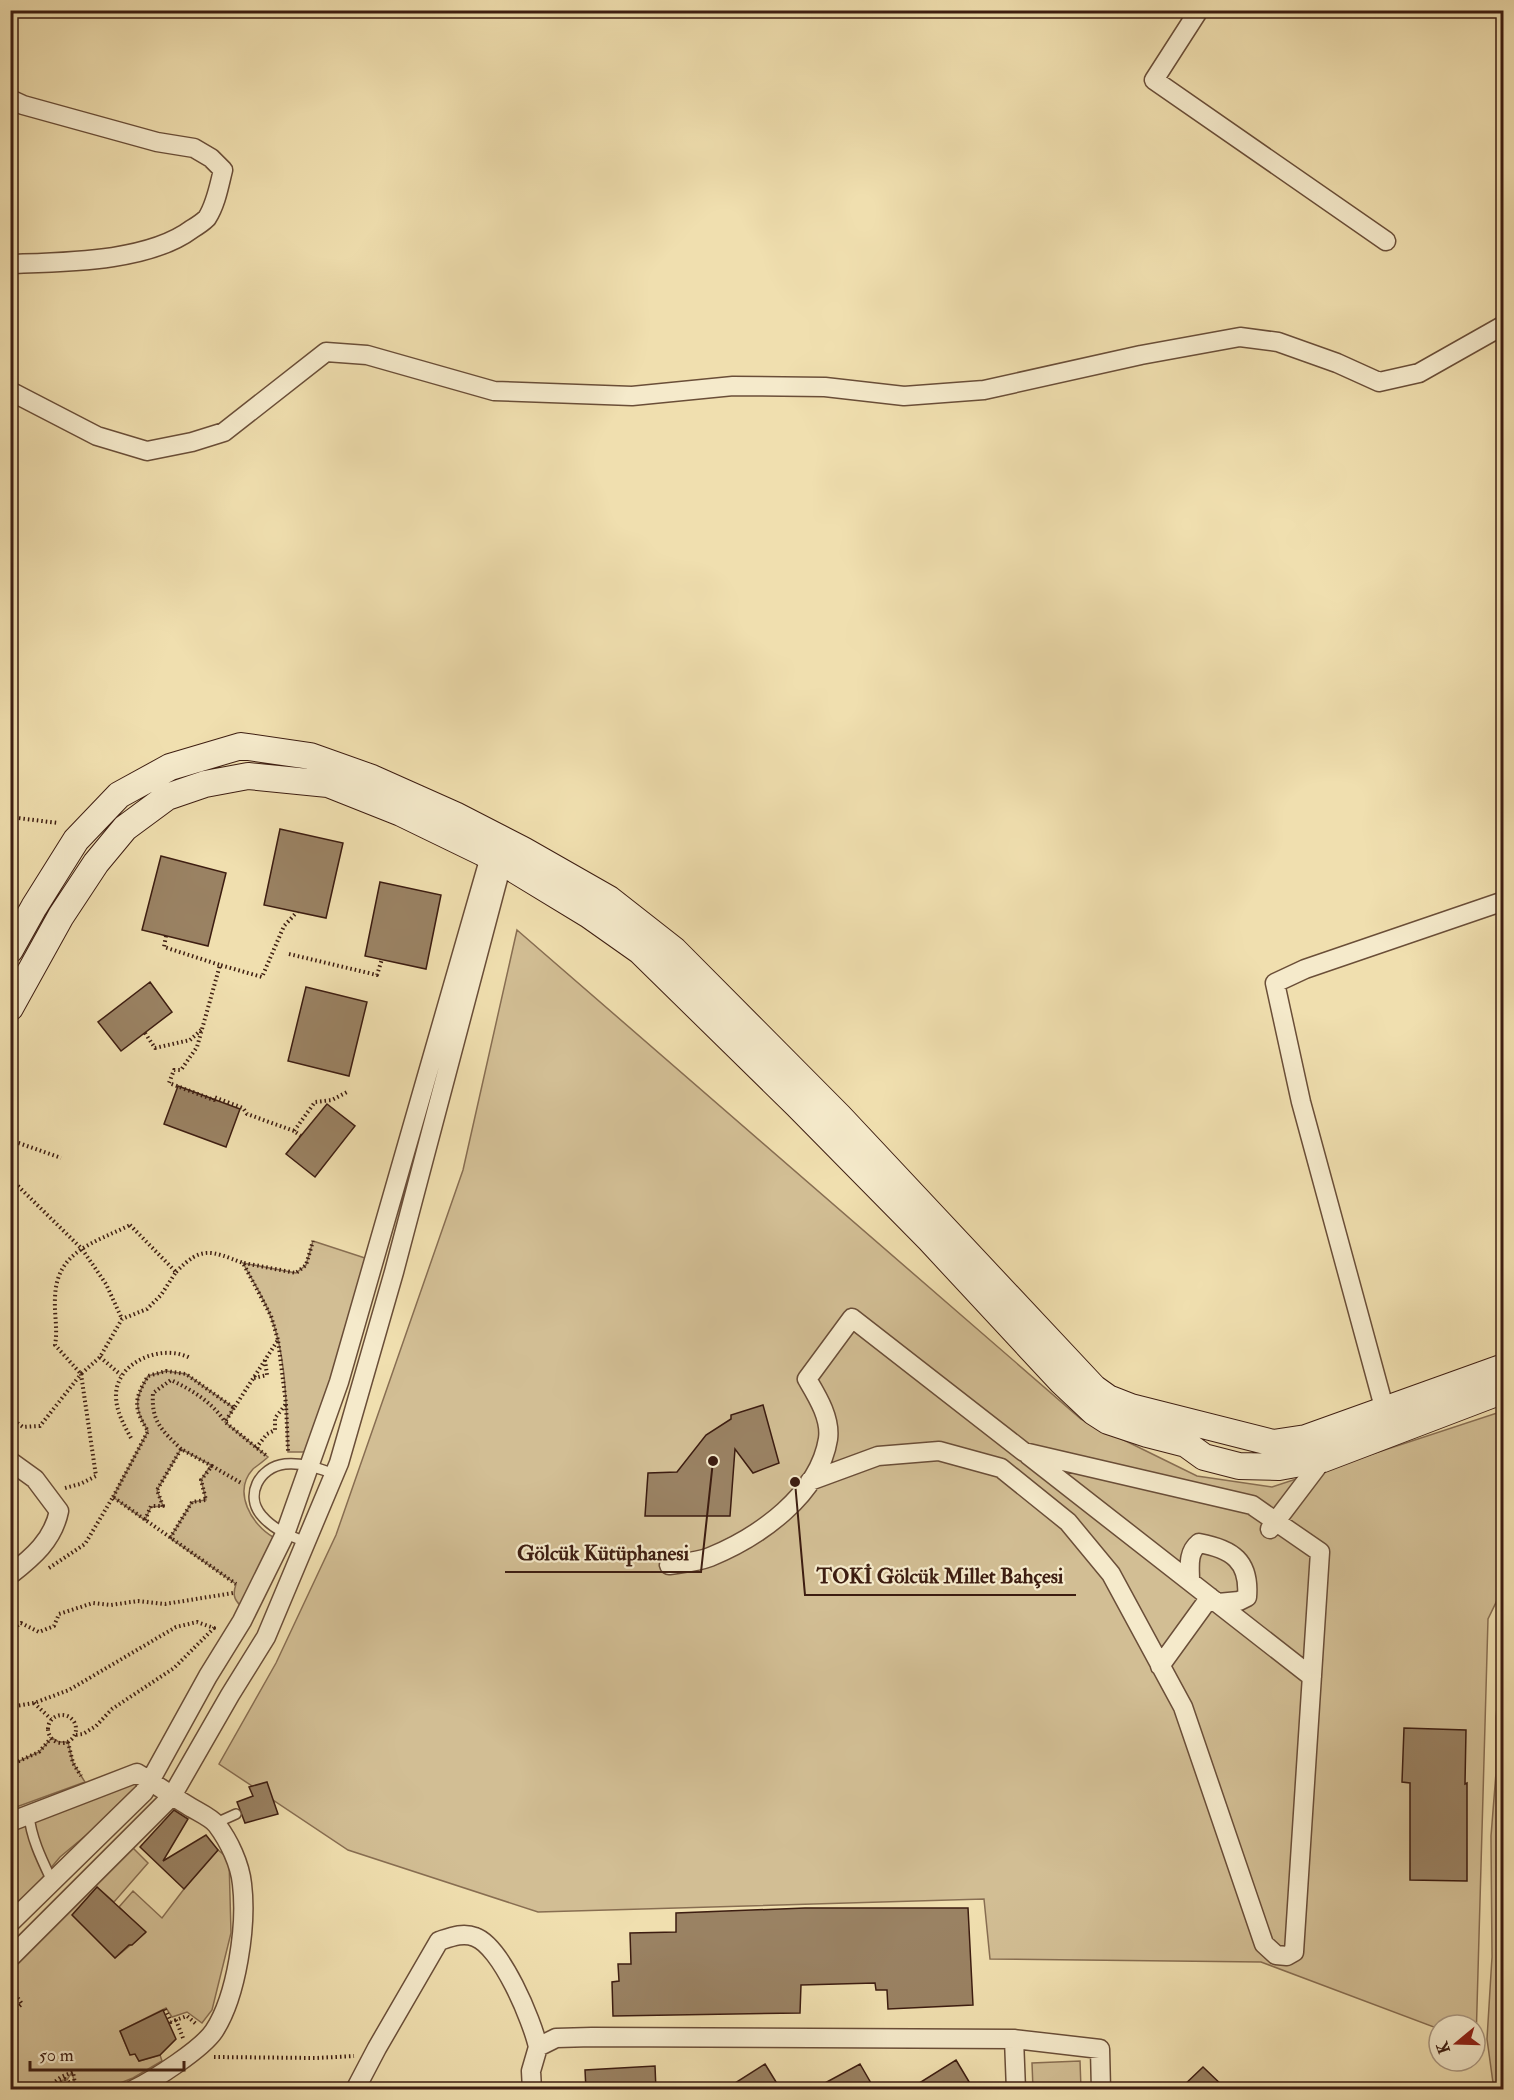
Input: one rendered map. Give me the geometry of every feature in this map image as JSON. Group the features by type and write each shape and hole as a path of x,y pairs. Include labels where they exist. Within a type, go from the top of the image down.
{"main road":[{"path":"10,950 76,840 119,795 170,767 241,746 310,756 372,778 499,849 640,951 905,1215 1061,1381 1094,1412 1117,1425 1186,1444 1204,1457 1239,1466 1279,1467 1323,1459 1503,1390"},
{"path":"10,1008 60,916 96,863 125,828 167,797 205,784 248,776 328,784 499,849 609,899 674,950 839,1116 1094,1388 1108,1398 1131,1407 1273,1443 1306,1438 1503,1367"}],"street":[{"path":"1199,10 1154,80 1386,241"},
{"path":"10,99 23,105 157,142 194,148 211,158 223,170 217,195 206,219 186,234 155,249 111,257 10,264"},
{"path":"10,391 97,436 147,452 224,432 326,352 367,355 494,391 632,396 733,386 813,387 904,396 984,390 1141,355 1240,337 1278,342 1337,363 1378,382 1419,373 1503,325"},
{"path":"10,1923 144,1792 242,1621 285,1534 339,1382 499,849"},
{"path":"10,1958 172,1796 266,1637 335,1474 394,1272 461,1025 499,849"},
{"path":"1384,1411 1301,1102 1275,983 1305,969 1503,901"},
{"path":"669,1565 708,1558 758,1532 798,1498 816,1473 828,1437 824,1409 807,1379 852,1318 1312,1677"},
{"path":"810,1480 878,1456 939,1451 1001,1468 1068,1522 1111,1574 1183,1707 1264,1944 1276,1955 1287,1956 1294,1952 1320,1552 1273,1525 1252,1505 1024,1452"},
{"path":"1273,1525 1323,1459"},
{"path":"10,1461 34,1479 59,1511 56,1527 34,1556 10,1575"},
{"path":"1190,1581 1192,1549 1199,1543 1217,1546 1234,1555 1245,1569 1248,1584 1247,1597 1239,1601 1214,1600"},
{"path":"1160,1666 1214,1600"},
{"path":"10,1822 137,1773 216,1823 232,1850 242,1882 243,1912 236,1976 228,2006 213,2033 186,2049 148,2083 133,2090"},
{"path":"355,2090 373,2054 439,1941 459,1935 476,1937 491,1947 523,2003 534,2028 538,2047 531,2071 532,2090"},
{"path":"538,2047 556,2038 580,2037 1014,2039 1100,2049 1101,2090"},
{"path":"1014,2039 1016,2090"}],"lane":[{"path":"306,1542 285,1534 260,1515 255,1498 257,1481 267,1470 285,1464 309,1466 335,1474"},
{"path":"216,1823 236,1814"},
{"path":"29,1815 33,1835 52,1881"}],"path":[{"path":"10,817 58,823"},
{"path":"166,936 164,947 262,977 284,926 297,912"},
{"path":"289,954 377,975 382,959"},
{"path":"219,965 197,1047 181,1070 174,1070 169,1083 213,1100 214,1097 243,1108 247,1114 294,1131 301,1136"},
{"path":"145,1033 155,1048 190,1040 201,1030"},
{"path":"294,1131 315,1102 332,1100 346,1092"},
{"path":"10,1140 61,1158"},
{"path":"18,1186 82,1249 106,1284 122,1319"},
{"path":"57,1490 80,1484 96,1476 81,1374 55,1345 57,1334 55,1299 57,1281 63,1264 82,1249 130,1225 176,1272"},
{"path":"10,1418 23,1427 40,1426 81,1374 100,1357 122,1319 147,1309 189,1259 203,1252 243,1263 296,1273 306,1265 314,1241"},
{"path":"243,1263 271,1316 278,1340 286,1404 288,1452"},
{"path":"225,1422 278,1340"},
{"path":"131,1438 121,1420 116,1396 122,1375 141,1358 161,1352 190,1358"},
{"path":"100,1357 122,1375"},
{"path":"254,1378 267,1375 265,1360"},
{"path":"48,1569 85,1544 148,1431 138,1416 138,1393 148,1376 166,1371 186,1374 234,1408"},
{"path":"245,1485 181,1449 158,1425 152,1407 153,1393 171,1380 218,1410 225,1422 268,1457"},
{"path":"256,1448 267,1434 275,1430 275,1418 286,1404"},
{"path":"145,1520 151,1506 163,1506 157,1490 181,1449"},
{"path":"170,1538 192,1502 206,1500 201,1480 212,1466"},
{"path":"113,1497 236,1584"},
{"path":"10,1631 21,1623 39,1632 54,1626 59,1614 93,1603 111,1605 138,1601 165,1604 233,1593"},
{"path":"10,1707 34,1703 69,1690 176,1627 197,1622 214,1628 174,1668 112,1709 90,1730 84,1734 75,1735"},
{"path":"34,1703 51,1719"},
{"path":"62,1715 71,1718 76,1726 75,1735 68,1742 59,1742 52,1738 48,1730 51,1719 62,1715"},
{"path":"10,1765 39,1752 52,1738"},
{"path":"68,1742 73,1763 85,1782"},
{"path":"10,1987 22,2004 10,2014"},
{"path":"165,2009 171,2022 187,2016 199,2026"},
{"path":"176,2020 186,2049 316,2058 373,2054"},
{"path":"60,2090 59,2083 63,2079 67,2080 73,2072"},
{"path":"34,2090 51,2087 61,2077 73,2072"},
{"path":"73,2072 76,2090"},
{"path":"67,2080 71,2085 69,2090"}],"shaded area":[{"path":"517,930 1081,1419 1197,1476 1272,1487 1503,1411 1504,1586 1488,1619 1477,2013 1427,2013 1427,2024 1261,1962 990,1959 984,1899 538,1912 348,1850 219,1764 276,1663 336,1535 463,1170"},
{"path":"313,1241 365,1258 335,1371 307,1452 288,1452 285,1383 280,1349 265,1303 243,1263 296,1273 306,1265"},
{"path":"166,1371 186,1374 234,1408 225,1422 268,1457 253,1469 244,1488 247,1507 252,1516 265,1532 273,1537 241,1606 234,1596 236,1584 170,1538 192,1502 206,1500 201,1480 211,1465 181,1449 157,1490 163,1506 151,1507 145,1520 113,1497 148,1431 138,1410 140,1391 148,1376"},
{"path":"1503,1647 1504,2089 1494,2090 1487,2039 1492,1957 1491,1836 1496,1773 1496,1717"},
{"path":"52,1738 59,1742 68,1742 73,1763 85,1782 11,1809 11,1765 39,1752"},
{"path":"132,1779 139,1791 60,1857 11,1915 11,1831"},
{"path":"132,1847 148,1863 114,1902 97,1887 73,1915 115,1958 145,1933 119,1907 133,1891 162,1918 218,1850 229,1859 231,1933 212,2010 202,2023 187,2012 172,2017 166,2008 120,2031 130,2055 135,2054 139,2061 160,2055 162,2061 133,2078 105,2089 76,2089 72,2072 67,2080 59,2083 60,2089 51,2089 51,2085 35,2089 11,2090 11,1969"},
{"path":"1080,2061 1081,2089 1033,2089 1032,2063"}],"building":[{"path":"280,829 343,843 326,918 264,905"},
{"path":"161,856 226,873 208,946 142,930"},
{"path":"380,882 441,895 426,969 365,956"},
{"path":"150,982 172,1012 121,1051 98,1022"},
{"path":"306,987 367,1002 349,1076 288,1061"},
{"path":"178,1086 240,1109 226,1147 164,1124"},
{"path":"327,1104 355,1126 315,1177 286,1154"},
{"path":"763,1405 779,1463 753,1473 735,1449 730,1516 645,1516 648,1473 677,1472 706,1435 731,1419 731,1415"},
{"path":"1404,1728 1466,1730 1467,1881 1410,1880 1410,1783 1402,1782"},
{"path":"267,1782 278,1814 245,1823 237,1802 253,1796 249,1787"},
{"path":"174,1810 188,1819 163,1861 206,1835 218,1850 184,1889 140,1847"},
{"path":"97,1887 146,1932 115,1958 72,1915"},
{"path":"805,1908 968,1908 973,2005 888,2009 887,1990 876,1990 875,1983 801,1985 800,2013 613,2016 612,1982 619,1981 618,1964 631,1964 630,1933 676,1932 676,1913"},
{"path":"163,2010 176,2039 160,2055 139,2061 135,2054 130,2055 120,2031"},
{"path":"956,2060 974,2090 908,2090"},
{"path":"765,2064 781,2090 724,2090"},
{"path":"860,2064 875,2090 812,2090"},
{"path":"655,2066 656,2090 586,2090 585,2070"},
{"path":"1203,2067 1227,2090 1179,2090"}],"place":[{"name":"Gölcük Kütüphanesi","path":"713,1461"},
{"name":"TOKİ Gölcük Millet Bahçesi","path":"795,1482"}]}
